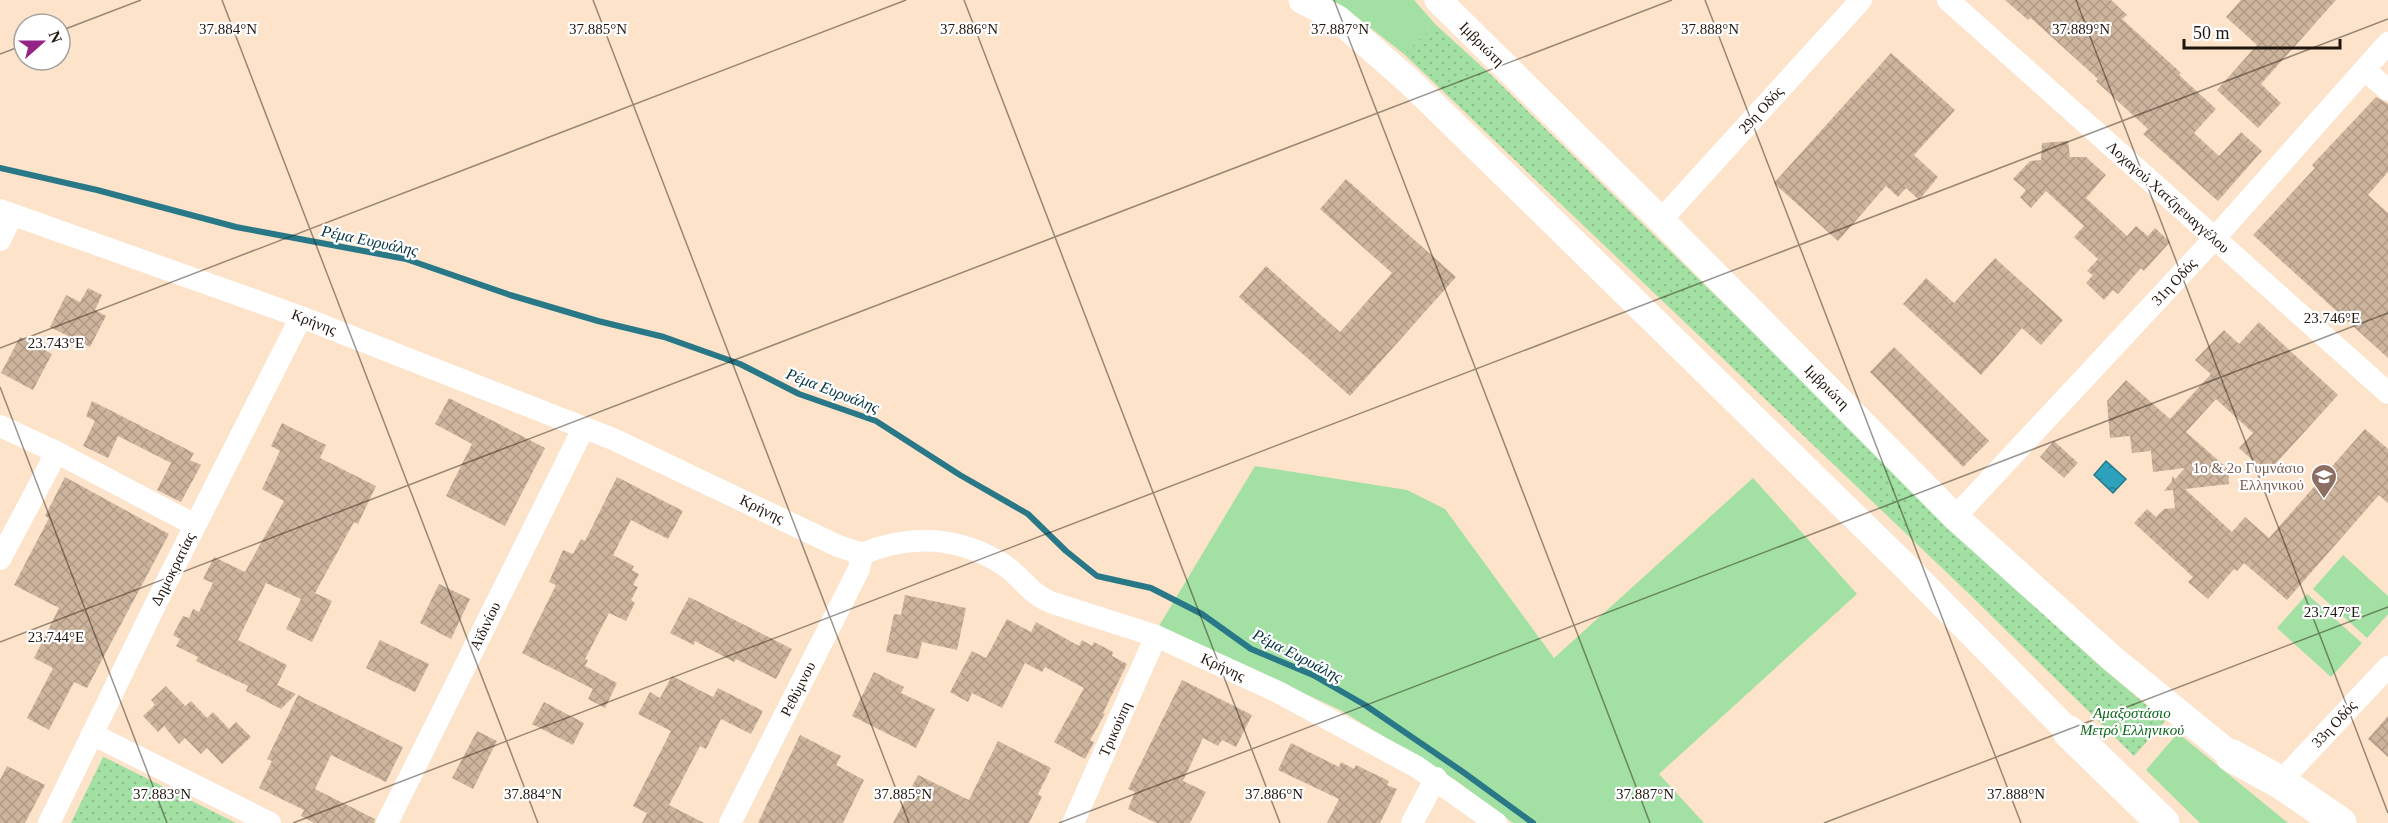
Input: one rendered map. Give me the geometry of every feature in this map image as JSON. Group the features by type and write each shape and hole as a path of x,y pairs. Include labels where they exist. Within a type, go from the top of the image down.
{"main road":[{"path":"2068,732 2134,823"},
{"path":"2068,732 2163,823"},
{"path":"2232,756 2280,782 2340,823"},
{"path":"2232,756 2308,823"}],"street":[{"path":"1302,0 1338,19 1410,82 1905,566 2068,732"},
{"name":"Ιμβριώτη","path":"1438,0 1661,220 1955,517 2113,659 2232,756"},
{"name":"29η Οδός","path":"1661,220 1860,0"},
{"name":"Λοχαγού Χατζηευαγγέλου","path":"1948,0 2388,393"},
{"name":"31η Οδός","path":"1955,517 2214,238 2388,43"},
{"path":"2365,70 2388,90"},
{"path":"0,240 6,213"},
{"name":"Κρήνης","path":"6,213 301,317 658,459 838,546 862,554 885,545 910,540 951,543 978,552 1004,566 1035,596 1156,636 1278,692 1436,778 1496,823"},
{"name":"Δημοκρατίας","path":"49,823 195,525 301,317"},
{"path":"0,426 54,451 195,525"},
{"name":"Αϊδινίου","path":"387,823 583,429"},
{"path":"0,559 50,465 54,451"},
{"name":"Ρεθύμνου","path":"730,823 859,569 862,554"},
{"name":"Τρικούπη","path":"1073,823 1156,636"},
{"name":"33η Οδός","path":"2280,782 2388,666"},
{"path":"92,734 270,823"},
{"path":"1412,823 1436,778"}],"green space":[{"path":"1331,0 1414,0 1435,24 1404,54 1344,7"},
{"name":"Αμαξοστάσιο Μετρό Ελληνικού","path":"1435,24 1491,75 1990,565 2099,665 2165,721 2134,756 1965,590 1404,54"},
{"path":"1255,466 1407,490 1445,509 1554,658 1753,478 1857,594 1659,774 1704,823 1513,823 1454,779 1340,710 1159,626"},
{"path":"2343,555 2388,596 2388,614 2367,638 2313,589"},
{"path":"2307,594 2362,643 2331,677 2277,628"},
{"path":"2178,733 2288,823 2200,823 2146,770"},
{"path":"104,757 236,823 71,823"}],"water":[{"path":"2106,461 2126,479 2113,493 2094,475"}],"building":[{"path":"2005,0 2111,0 2127,15 2122,19 2216,109 2194,133 2219,156 2241,132 2262,151 2218,201 2143,134 2148,129 2096,81 2098,79 2031,18 2028,20"},
{"path":"2241,0 2336,0 2261,84 2281,103 2258,128 2217,90 2257,45 2226,17"},
{"path":"1891,53 1955,110 1914,155 1938,177 1919,200 1906,188 1898,197 1886,186 1838,241 1774,183"},
{"path":"2376,97 2388,104 2388,172 2368,195 2388,213 2388,358 2253,235 2315,168 2312,165"},
{"path":"2068,141 2070,157 2086,157 2106,175 2086,198 2127,236 2136,226 2148,236 2155,228 2170,242 2144,271 2141,268 2118,294 2113,290 2104,300 2086,283 2093,275 2087,271 2098,259 2074,237 2084,226 2046,191 2031,208 2020,197 2026,190 2013,179 2030,161 2041,160 2042,143"},
{"path":"1346,179 1456,277 1350,396 1239,297 1266,266 1340,332 1392,273 1320,209"},
{"path":"1995,258 2063,320 2041,345 2022,328 1981,375 1903,304 1926,278 1954,303"},
{"path":"88,288 102,295 95,310 106,316 90,347 50,327 66,295 80,302"},
{"path":"2259,322 2338,395 2267,473 2239,448 2253,433 2216,399 2186,432 2228,469 2229,484 2185,489 2232,532 2245,517 2269,538 2365,429 2388,449 2388,503 2379,495 2287,600 2244,563 2237,571 2234,569 2208,599 2188,582 2193,577 2134,523 2147,509 2156,517 2164,509 2175,508 2173,490 2164,491 2172,481 2172,476 2175,479 2185,468 2153,472 2151,451 2132,453 2130,436 2110,438 2107,401 2126,380 2170,419 2211,374 2195,360 2224,330 2239,344"},
{"path":"20,337 52,354 33,390 1,373"},
{"path":"1894,347 1989,441 1963,467 1870,372"},
{"path":"449,398 545,448 505,526 446,496 472,444 435,424"},
{"path":"92,401 194,453 190,460 201,465 181,502 157,490 171,463 118,436 108,458 83,446 95,421 86,416"},
{"path":"282,423 326,445 320,458 376,486 358,524 354,522 315,593 332,601 312,642 286,629 301,599 266,583 238,640 287,665 277,685 296,694 281,709 246,691 248,686 196,661 198,657 176,646 180,639 173,635 183,616 189,618 193,609 199,612 213,583 203,579 214,557 245,572 284,501 262,489 280,451 271,446"},
{"path":"2054,441 2078,463 2064,478 2040,457"},
{"path":"65,477 169,534 87,688 74,682 49,730 27,718 53,668 34,658 59,608 14,585 49,518 45,516"},
{"path":"617,477 683,511 668,539 631,520 613,555 634,566 632,570 639,574 633,585 638,587 631,600 635,603 626,621 609,613 585,659 588,660 585,666 617,683 605,708 588,699 593,689 522,653 556,585 549,582 563,550 573,554 581,539 585,541"},
{"path":"439,584 470,599 451,639 420,623"},
{"path":"905,595 966,608 957,650 922,642 918,659 886,652 894,614 901,615"},
{"path":"689,597 792,649 776,679 736,659 734,662 695,641 694,645 670,633"},
{"path":"1007,619 1031,632 1036,622 1079,646 1082,640 1092,646 1094,642 1113,652 1112,656 1127,664 1103,713 1105,714 1090,740 1094,742 1085,759 1054,742 1084,688 1045,667 1042,672 1025,663 1002,708 972,693 968,702 950,692 972,651 986,658"},
{"path":"380,640 429,664 415,692 366,668"},
{"path":"874,672 904,687 901,693 935,709 916,748 852,716"},
{"path":"672,676 713,697 718,688 763,711 751,734 721,719 706,749 700,746 669,805 704,823 642,823 647,813 633,806 671,731 638,714 650,692 660,698"},
{"path":"1182,680 1252,715 1236,747 1222,740 1218,746 1203,738 1183,781 1206,792 1190,823 1156,823 1128,809 1135,792 1128,789"},
{"path":"166,686 185,706 191,701 207,718 213,712 229,729 236,722 251,737 222,764 207,748 201,754 185,738 179,744 164,726 158,732 143,716 155,705 151,700"},
{"path":"298,695 403,747 386,782 331,755 315,789 375,819 374,823 314,823 301,816 304,810 259,788 272,761 267,759"},
{"path":"544,702 584,723 573,745 532,724"},
{"path":"2388,716 2388,757 2368,739"},
{"path":"477,731 497,741 473,789 452,778"},
{"path":"800,735 841,756 836,765 864,780 843,823 758,823"},
{"path":"998,741 1051,768 1038,794 1042,797 1029,823 893,823 918,775 969,800"},
{"path":"1291,743 1339,767 1341,762 1354,769 1356,765 1389,781 1387,785 1397,789 1380,823 1327,823 1339,799 1278,770"},
{"path":"7,766 45,785 25,823 0,823 0,780"}],"waterway":[{"name":"Ρέμα Ευρυάλης","path":"0,168 97,190 236,227 406,259 510,295 598,321 664,337 740,364 799,394 876,421 960,475 1028,514 1066,551 1097,576 1151,588 1202,614 1251,649 1313,675 1365,705 1533,823"}],"place":[{"name":"1ο & 2ο Γυμνάσιο Ελληνικού","path":"2324,500"}]}
